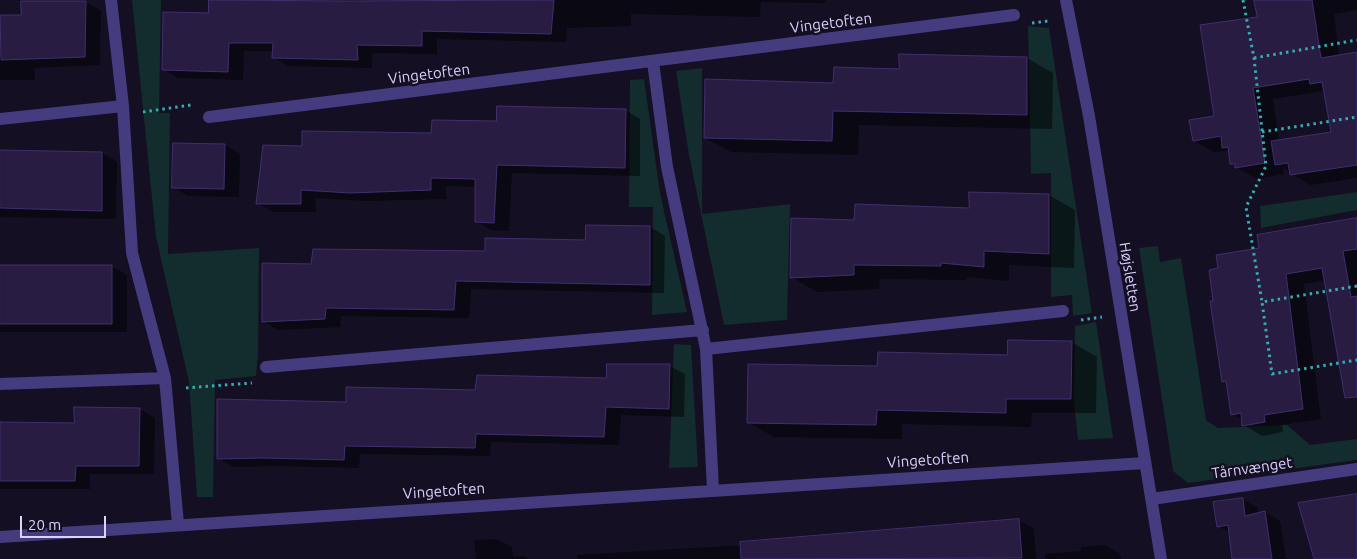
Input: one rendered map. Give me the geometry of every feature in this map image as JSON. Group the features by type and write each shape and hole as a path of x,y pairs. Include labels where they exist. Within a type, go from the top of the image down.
{"street":[{"path":"111,0 123,106 132,253 165,378 178,524"},
{"name":"Højsletten","path":"1066,0 1089,116 1161,559"},
{"name":"Vingetoften","path":"209,117 1014,15"},
{"path":"653,62 667,166 706,349 713,490"},
{"path":"0,119 123,106"},
{"path":"706,349 1063,311"},
{"path":"266,367 703,330"},
{"path":"0,384 165,378"},
{"name":"Vingetoften","path":"0,537 1145,463"},
{"name":"Tårnvænget","path":"1152,499 1357,469"}],"path":[{"path":"1242,0 1254,58 1266,166 1246,207 1272,374 1357,360"},
{"path":"1014,15 1028,23 1069,18"},
{"path":"1254,58 1357,40"},
{"path":"123,106 142,112 202,104 209,117"},
{"path":"1262,132 1357,118"},
{"path":"1262,302 1357,286"},
{"path":"1063,311 1073,322 1120,314"},
{"path":"165,378 186,388 256,383 266,367"}],"green space":[{"path":"132,0 161,0 159,113 170,113 168,254 259,248 258,356 256,376 215,380 213,497 197,497 189,382 156,237"},
{"path":"1028,26 1049,28 1092,313 1073,316 1072,295 1051,297 1051,173 1031,174"},
{"path":"702,68 702,214 790,204 787,320 724,325 689,155 676,71"},
{"path":"644,79 660,193 687,312 652,315 653,207 629,207 630,80"},
{"path":"1357,192 1357,210 1261,228 1260,206"},
{"path":"1158,246 1160,262 1181,258 1206,420 1218,428 1287,425 1310,445 1357,439 1357,460 1188,483 1173,471 1139,248"},
{"path":"1096,322 1113,438 1078,440 1074,402 1075,326"},
{"path":"674,344 691,345 698,467 669,468"}],"building":[{"path":"209,0 554,0 551,34 422,31 422,46 357,45 358,60 272,58 273,43 229,43 228,72 162,70 163,12 208,13"},
{"path":"1254,0 1312,0 1321,58 1357,52 1357,165 1290,175 1288,163 1275,165 1271,141 1331,132 1322,82 1310,84 1309,79 1253,88 1265,163 1235,168 1235,164 1230,164 1228,147 1222,148 1221,136 1193,141 1189,120 1214,116 1200,25 1257,17"},
{"path":"21,1 86,1 85,57 1,60 0,15 21,15"},
{"path":"899,54 1027,57 1027,115 833,111 832,141 704,138 705,79 833,83 834,67 899,69"},
{"path":"497,106 626,109 625,168 497,165 494,223 475,222 475,179 431,178 431,190 350,193 301,190 301,204 256,204 263,145 302,146 302,131 431,133 432,120 496,121"},
{"path":"173,143 225,144 224,189 172,188"},
{"path":"0,150 102,152 102,211 0,208"},
{"path":"969,192 1049,194 1049,254 984,251 984,267 941,263 941,266 854,265 854,275 790,278 791,218 854,220 855,204 969,208"},
{"path":"1357,218 1357,249 1343,251 1351,297 1357,296 1357,397 1345,398 1322,268 1286,274 1303,409 1264,415 1265,422 1242,426 1241,413 1231,415 1226,381 1222,382 1210,301 1213,301 1209,270 1218,268 1216,255 1259,248 1257,235"},
{"path":"586,225 650,226 650,285 456,281 454,310 326,308 325,319 262,322 262,263 311,264 313,249 485,251 485,238 585,240"},
{"path":"0,265 112,265 112,324 0,324"},
{"path":"1008,340 1072,341 1071,399 1006,399 1006,413 877,410 876,425 747,423 748,364 877,366 878,352 1007,355"},
{"path":"607,364 670,364 669,409 606,407 604,437 476,434 475,448 345,446 344,460 217,459 217,399 346,402 346,387 475,390 477,375 606,378"},
{"path":"74,407 140,408 139,466 76,466 75,481 0,481 0,422 74,423"},
{"path":"1357,494 1357,559 1314,559 1298,503"},
{"path":"1243,498 1245,516 1265,511 1272,559 1232,559 1228,525 1217,527 1213,502"},
{"path":"1019,519 1022,558 741,559 740,542"}]}
